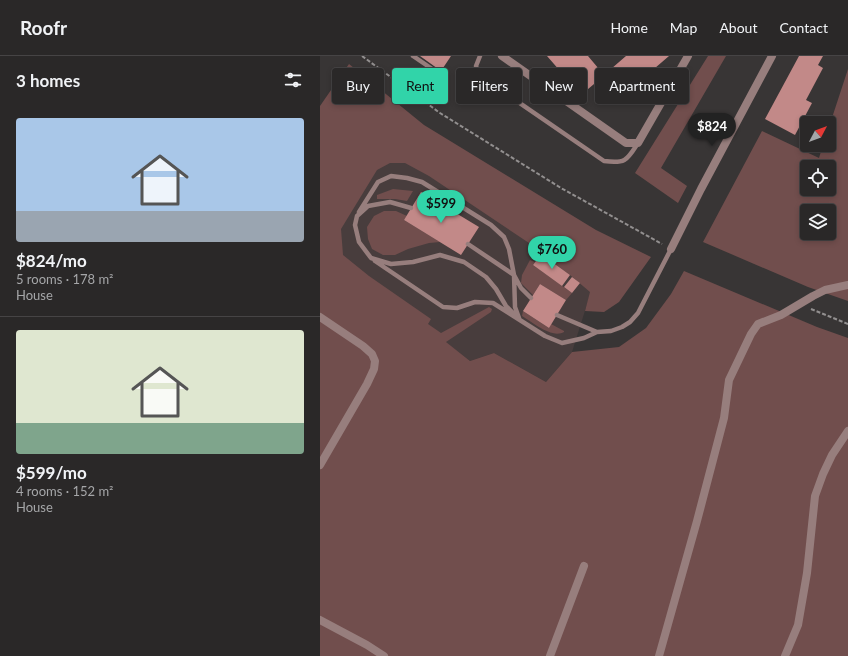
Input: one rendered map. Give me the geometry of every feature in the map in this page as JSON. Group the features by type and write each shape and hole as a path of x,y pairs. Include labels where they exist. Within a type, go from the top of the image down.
{"street":[{"path":"502,56 626,143 638,143 688,56"},
{"path":"671,249 701,189 772,56"},
{"path":"659,656 698,521 724,418 729,380 751,334 758,324 781,315 813,296 825,290 848,285"},
{"path":"320,317 363,346 372,354 375,361 374,369 367,384 321,461"},
{"path":"785,656 798,625 807,573 815,496 832,455 848,431"},
{"path":"550,656 584,566"},
{"path":"320,620 367,645 384,656"}],"lane":[{"path":"413,56 431,68"},
{"path":"480,56 476,66 480,75 604,161 616,163 628,158 638,143"},
{"path":"520,320 515,307 514,275 509,249 504,237 491,225 422,182 391,176 378,182 357,216 355,225 359,242 370,258 443,307 457,308 475,302 493,303 545,336 562,343 584,338 597,332 611,331 630,322 638,313 671,249"},
{"path":"357,216 368,206 390,202 411,208"},
{"path":"468,244 514,275 520,288 531,298"},
{"path":"370,258 391,264 413,262 440,255 464,262 486,277 496,289 506,306 520,320"},
{"path":"557,315 597,332"}],"path":[{"path":"362,56 440,113 561,188 671,249"},
{"path":"799,304 848,324"}],"shaded area":[{"path":"708,56 726,56 661,168 687,186 678,203 635,173 678,104 689,104 689,86"},
{"path":"349,64 354,68 346,68"},
{"path":"848,69 848,301 808,287 703,242 762,131 800,149 800,152 806,152 819,158 821,152 836,152 836,116 833,116"},
{"path":"332,89 332,104 384,104 384,92 392,99 392,104 398,104 424,125 596,230 651,257 619,302 604,312 585,311 590,292 541,254 535,247 429,176 405,163 390,163 377,170 341,229 343,255 369,276 431,319 428,324 441,333 489,307 492,309 491,312 446,342 470,361 494,353 546,382 572,352 619,347 646,328 671,294 684,271 817,327 848,338 848,656 320,656 320,106"},
{"path":"425,143 594,282 572,352 546,382 494,353 470,361 331,251 331,223 378,152"},
{"path":"393,189 413,191 407,201 377,199 377,195"},
{"path":"384,211 396,211 407,216 404,220 440,242 429,243 408,249 395,255 383,255 372,249 368,239 367,227 374,216"},
{"path":"530,260 535,262 533,265 572,293 566,300 540,284 533,295 521,283 522,275"},
{"path":"523,311 549,328 551,324 564,332 559,334 542,329 522,316"}],"building":[{"path":"420,56 451,56 443,68 437,68"},
{"path":"547,56 588,56 598,68 595,68 595,85 594,84 587,90 587,68 557,68"},
{"path":"626,56 669,56 655,68 612,68"},
{"path":"799,56 823,56 818,65 823,68 806,100 812,103 805,116 800,116 800,126 795,135 765,119"},
{"path":"421,192 479,227 461,255 404,220"},
{"path":"541,254 570,275 562,286 533,265"},
{"path":"572,277 580,283 572,293 564,287"},
{"path":"540,284 566,300 549,328 523,311"}]}
